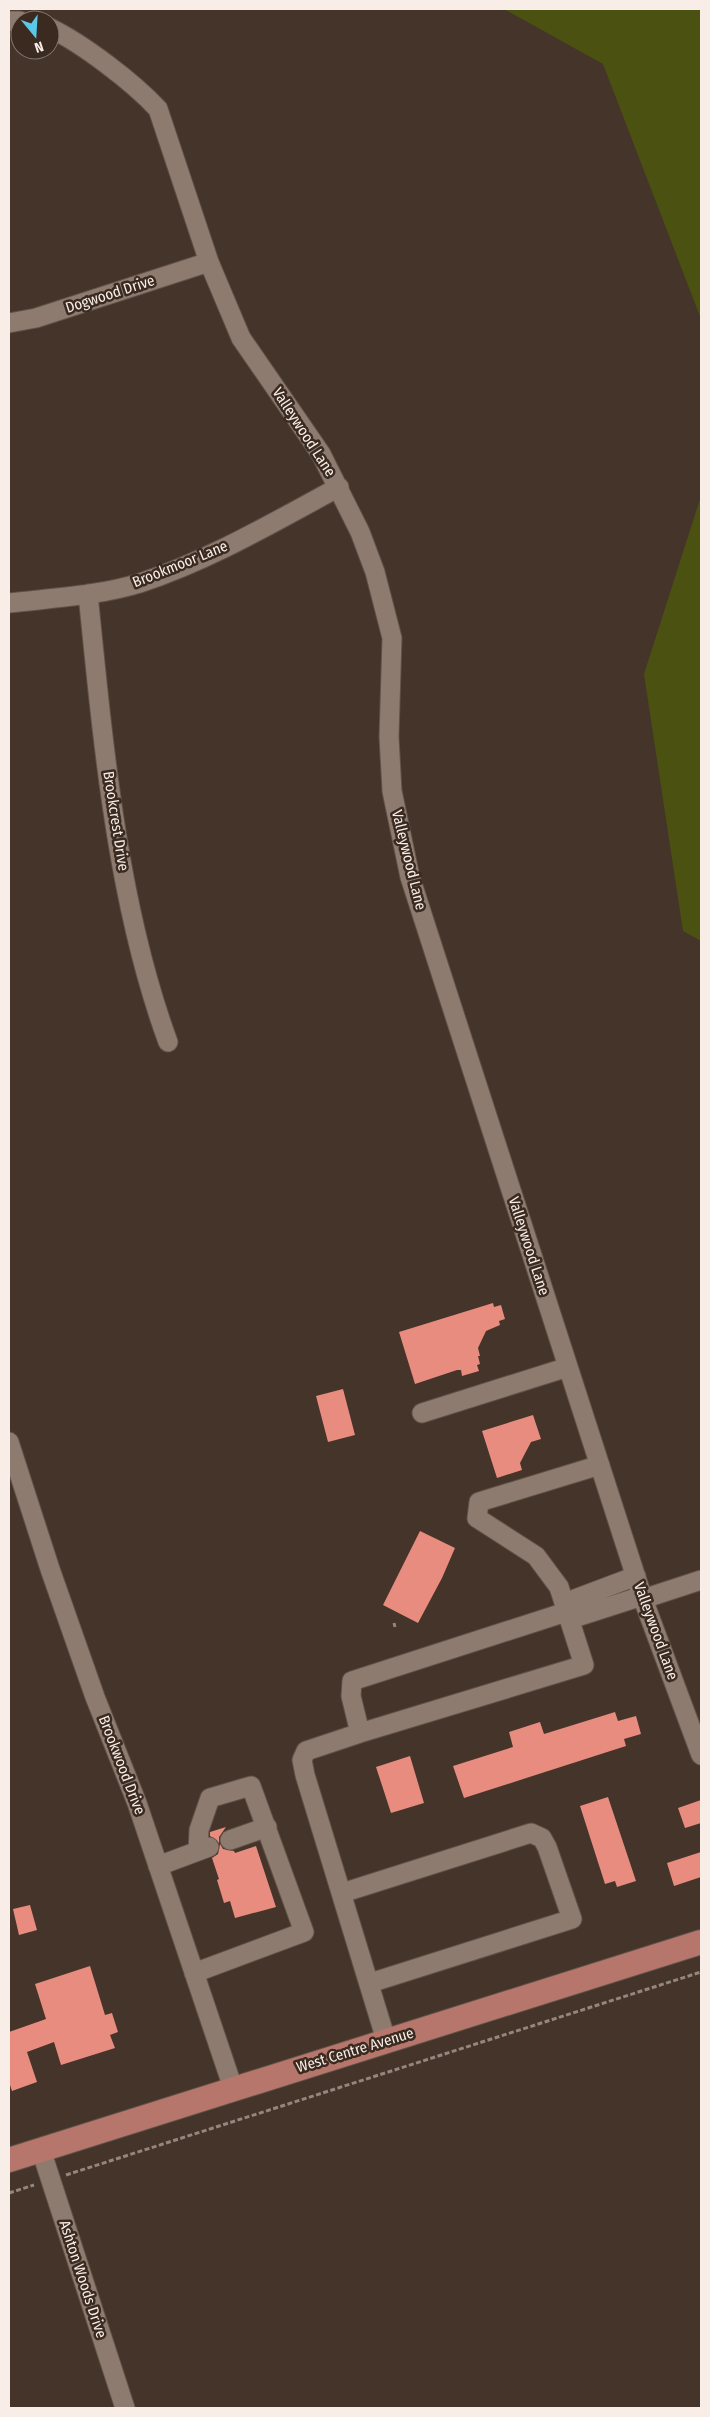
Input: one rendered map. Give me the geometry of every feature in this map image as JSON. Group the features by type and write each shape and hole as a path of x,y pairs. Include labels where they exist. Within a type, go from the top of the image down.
{"main road":[{"name":"West Centre Avenue","path":"9,2160 701,1942"}],"street":[{"name":"Valleywood Lane","path":"60,33 145,96 158,109 210,262 241,338 321,454 339,487 375,572 392,638 389,737 392,791 410,878 643,1598 701,1755"},
{"name":"Dogwood Drive","path":"9,323 36,318 210,262"},
{"name":"Brookmoor Lane","path":"9,603 88,594 139,583 202,559 339,487"},
{"name":"Brookcrest Drive","path":"88,594 100,715 124,870 151,994 168,1042"},
{"path":"422,1413 568,1367"},
{"name":"Brookwood Drive","path":"9,1442 66,1615 137,1803 233,2088"},
{"path":"386,2040 302,1760 306,1751 584,1665 559,1587 536,1556 476,1518 479,1502 600,1466"},
{"path":"566,1612 575,1600 636,1576"},
{"path":"360,1733 351,1696 352,1681 566,1612 580,1616 701,1580"},
{"path":"158,1866 204,1849 199,1830 210,1798 251,1786 304,1932 194,1973"},
{"path":"230,1840 267,1827"},
{"path":"342,1893 531,1833 542,1838 547,1847 572,1919 370,1983"},
{"name":"Ashton Woods Drive","path":"41,2150 125,2408"}],"path":[{"path":"9,2193 701,1972"}],"green space":[{"path":"504,9 701,9 701,319 603,64"},
{"path":"701,496 701,941 683,931 644,674"}],"building":[{"path":"493,1303 494,1307 501,1305 505,1319 499,1321 500,1325 486,1331 478,1348 480,1364 477,1365 479,1371 462,1376 461,1370 457,1370 415,1384 399,1332"},
{"path":"343,1389 355,1435 328,1442 316,1396"},
{"path":"533,1415 541,1439 531,1442 520,1463 522,1470 497,1478 482,1431"},
{"path":"420,1531 455,1548 442,1578 418,1623 383,1605"},
{"path":"615,1712 618,1721 636,1716 641,1734 624,1739 626,1746 464,1798 453,1766 513,1747 509,1732 540,1722 544,1734"},
{"path":"410,1756 424,1803 391,1813 376,1767"},
{"path":"608,1797 636,1881 617,1887 615,1881 605,1884 580,1806"},
{"path":"701,1800 701,1823 685,1828 678,1808"},
{"path":"226,1827 219,1837 219,1843 210,1836 210,1832"},
{"path":"220,1844 223,1849 234,1851 235,1853 256,1846 276,1907 235,1918 230,1901 224,1903 212,1858 218,1854"},
{"path":"701,1852 701,1877 674,1886 667,1863"},
{"path":"30,1905 37,1930 19,1935 13,1909"},
{"path":"90,1966 105,2015 112,2013 118,2032 110,2035 115,2048 61,2065 54,2042 27,2052 37,2082 12,2091 9,2082 9,2032 46,2019 35,1984"}]}
